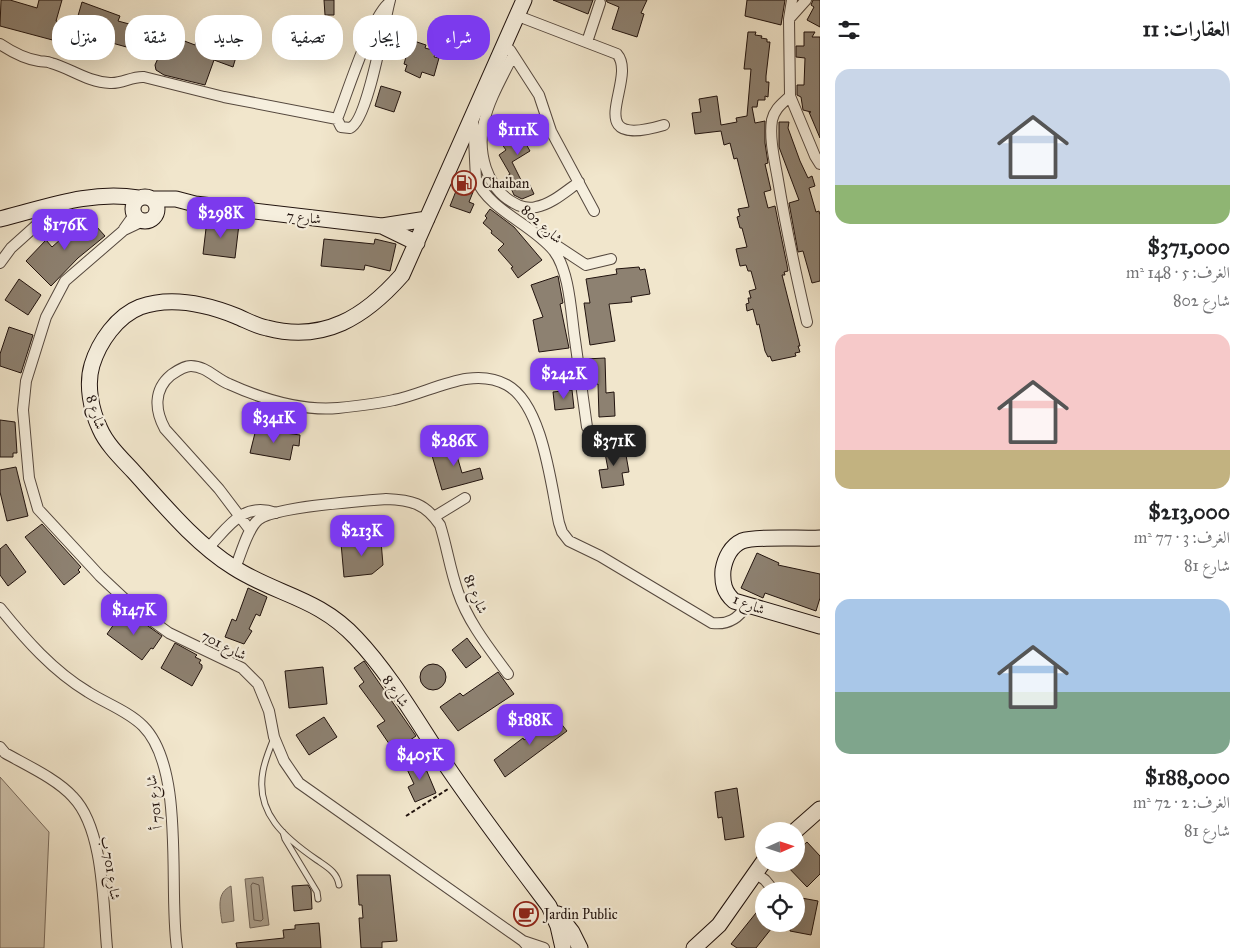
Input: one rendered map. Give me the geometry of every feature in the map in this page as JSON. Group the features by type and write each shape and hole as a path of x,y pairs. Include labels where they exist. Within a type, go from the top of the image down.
{"street":[{"name":"شارع 8","path":"524,0 509,49 472,112 402,275 384,295 366,310 348,321 326,330 295,332 266,328 219,309 189,302 156,302 137,308 122,317 96,352 90,371 89,392 100,431 145,484 207,548 235,568 322,608 340,621 359,640 388,678 458,782 549,906 565,922 580,948"},
{"path":"792,0 789,19 790,96 820,164"},
{"path":"789,19 806,0"},
{"path":"390,1 372,81 359,120 354,127 348,129 341,127 337,119 373,25 381,11 390,1"},
{"path":"587,42 600,4"},
{"path":"518,16 612,51 621,58 623,72 615,116 621,126 637,131 664,125"},
{"path":"0,44 14,53 38,61 49,62 68,71 107,83 144,77 224,97 337,119"},
{"path":"509,49 539,95 551,131 594,211"},
{"path":"509,49 483,124 485,166 492,183 518,206 535,208 548,203 579,182"},
{"path":"790,96 778,106 772,121 772,132 784,219 807,322"},
{"name":"شارع 802","path":"472,112 476,179 480,187 501,207 538,235 554,252 564,277 588,427"},
{"path":"0,219 62,202 96,197 116,197 143,209"},
{"path":"0,263 11,248 62,202"},
{"name":"شارع 7","path":"143,209 195,204 382,226"},
{"name":"شارع 701","path":"143,209 124,230 66,281 46,317 26,381 23,410 29,478 38,509 100,576 132,606 169,633 242,668 258,684 269,710 274,737 284,761 299,783 526,944 544,948"},
{"path":"382,226 427,219"},
{"path":"382,226 417,243"},
{"path":"538,235 557,244 586,265 611,259"},
{"path":"235,568 250,530 240,515 165,429 160,420 157,409 159,389 167,378 183,368 191,366 200,368 228,384 247,391 282,402 323,409 396,400 470,378 494,379 509,386 532,413 540,434 559,523 562,532 570,541 600,556 712,623 722,625 729,623 746,606"},
{"path":"434,517 465,498"},
{"name":"شارع 81","path":"250,530 258,520 276,513 386,499 403,499 420,504 434,517 444,538 458,593 465,609 480,635 508,674"},
{"name":"شارع 81","path":"240,515 258,509 276,513"},
{"path":"207,548 240,515"},
{"name":"شارع 1","path":"820,538 742,542 730,550 725,560 722,583 729,596 746,606 820,626"},
{"name":"شارع 701 أ","path":"0,608 32,645 65,676 87,692 130,716 142,725 152,737 167,778 177,948"},
{"name":"شارع 701 ب","path":"0,747 6,753 72,795 82,806 95,845 107,948"},
{"path":"805,822 820,809"},
{"path":"694,948 719,924 756,872"},
{"name":"شارع 8","path":"549,906 558,926 563,948"}],"lane":[{"path":"274,737 263,770 262,789 266,808 273,823 334,873 339,885"},
{"path":"283,832 285,839 315,887 318,899"}],"path":[{"path":"406,816 458,782"}],"shaded area":[{"path":"0,777 49,832 44,948 0,948"}],"water":[{"path":"263,877 269,925 250,928 245,879"},
{"path":"231,886 234,921 222,923 220,901 223,893"}],"building":[{"path":"1,0 10,0 37,8 39,0 62,0 58,15 52,15 52,40 0,26"},
{"path":"324,0 334,0 334,15 325,15"},
{"path":"553,0 593,0 588,14"},
{"path":"606,0 647,0 641,13 644,14 637,37 612,29 619,7"},
{"path":"747,0 785,0 781,25 745,16"},
{"path":"813,0 820,0 820,27 807,20 814,7 811,5"},
{"path":"82,2 120,16 118,21 125,23 125,47 115,44 115,15 78,15"},
{"path":"748,32 756,32 755,35 762,36 761,38 767,39 767,42 770,42 766,76 766,82 769,82 768,97 765,96 765,100 758,100 757,107 752,107 755,123 765,121 765,143 768,163 765,164 771,190 764,192 768,208 775,206 788,271 784,272 785,275 782,275 800,346 798,346 800,352 795,353 796,356 772,361 765,351 759,324 757,325 753,309 747,311 746,304 749,303 748,298 751,298 749,291 756,289 751,271 748,271 746,265 740,266 736,249 747,247 737,217 740,216 738,209 749,207 737,158 734,159 730,143 724,145 721,131 695,134 692,113 701,112 699,99 717,96 721,125 737,122 736,118 747,116 751,69 744,69"},
{"path":"804,32 815,32 812,37 820,37 820,138 809,112 811,112 803,110 801,97 797,95 797,85 804,85 805,58 796,57 796,46 804,46"},
{"path":"185,41 195,45 195,60 214,60 205,85 164,75 156,70 155,65 157,60 185,60"},
{"path":"417,42 426,45 427,60 438,60 434,76 422,72 420,78 405,71 407,65 404,64 405,60 417,60"},
{"path":"214,60 235,60 233,67"},
{"path":"381,86 401,92 394,112 375,106"},
{"path":"534,116 541,125 522,137 530,151 512,162 523,184 528,181 534,194 522,199 514,195 506,177 510,174 499,155 506,150 499,140"},
{"path":"779,122 789,122 788,128 800,161 808,178 812,176 815,186 809,188 816,212 819,211 820,215 820,281 812,283 803,251 798,252 789,203 799,200 779,147"},
{"path":"458,186 473,192 469,202 474,204 470,213 450,206"},
{"path":"490,209 514,227 542,260 518,278 511,268 513,267 498,250 504,244 483,223"},
{"path":"87,216 105,236 78,258 51,286 26,261 46,240 52,247"},
{"path":"207,220 239,224 235,258 203,254"},
{"path":"324,239 374,244 375,239 396,244 390,271 365,265 364,270 321,266"},
{"path":"639,267 640,270 645,269 650,294 631,297 632,302 609,304 615,341 590,345 584,303 590,303 586,279 617,274 616,269"},
{"path":"558,276 563,303 560,304 569,348 539,352 533,320 543,317 531,285"},
{"path":"19,279 41,295 28,315 5,300"},
{"path":"9,327 33,335 21,373 0,366 0,354"},
{"path":"605,358 606,393 614,392 615,416 599,417 598,384 588,385 585,359"},
{"path":"572,390 574,408 555,410 553,392"},
{"path":"0,420 15,422 17,453 13,453 13,457 0,457"},
{"path":"256,429 300,435 299,446 293,445 290,460 250,453"},
{"path":"469,441 472,452 457,456 462,473 480,468 483,479 442,490 431,452"},
{"path":"624,444 629,472 622,473 624,485 602,488 599,470 608,469 604,448"},
{"path":"16,467 28,516 7,521 0,492 0,470"},
{"path":"42,524 81,567 78,570 80,572 64,585 25,537"},
{"path":"368,537 368,542 381,541 383,565 372,574 344,577 341,543 357,541 357,538"},
{"path":"6,544 26,572 8,586 0,575 0,549"},
{"path":"757,553 779,563 778,565 820,574 820,598 816,611 765,593 763,598 741,588"},
{"path":"248,588 267,597 260,616 256,614 249,629 252,631 244,644 225,637 232,619 236,621"},
{"path":"122,613 138,625 141,621 162,636 142,660 107,634"},
{"path":"467,638 481,657 466,668 452,650"},
{"path":"175,643 197,655 195,657 201,660 199,663 202,665 202,668 192,686 161,668"},
{"path":"364,661 416,736 394,751 377,726 385,721 359,686 364,682 354,668"},
{"path":"433,664 442,668 446,677 442,686 433,690 424,686 420,677 424,668"},
{"path":"323,667 327,704 289,708 285,671"},
{"path":"498,672 514,694 458,731 440,707 460,693 463,696"},
{"path":"555,716 567,731 505,777 494,760"},
{"path":"324,717 337,737 309,755 296,735"},
{"path":"418,759 423,762 436,793 415,802 408,787 414,784 405,765"},
{"path":"737,788 744,837 725,840 722,817 718,818 715,792"},
{"path":"807,842 820,856 820,874 807,887 805,882 802,882 793,872 805,872 805,844"},
{"path":"357,875 390,875 397,941 382,942 382,948 361,948 359,918 363,918 362,905 359,905"},
{"path":"308,885 311,890 312,909 294,911 292,886"},
{"path":"805,899 818,901 811,935 795,932 805,932"},
{"path":"755,914 755,932 769,932 756,948 737,948 731,944"},
{"path":"319,923 321,948 237,948 236,943 284,938 283,930 295,929 295,925"}],"place":[{"name":"Chaiban","path":"464,183"},
{"name":"Jardin Public","path":"526,914"}]}
